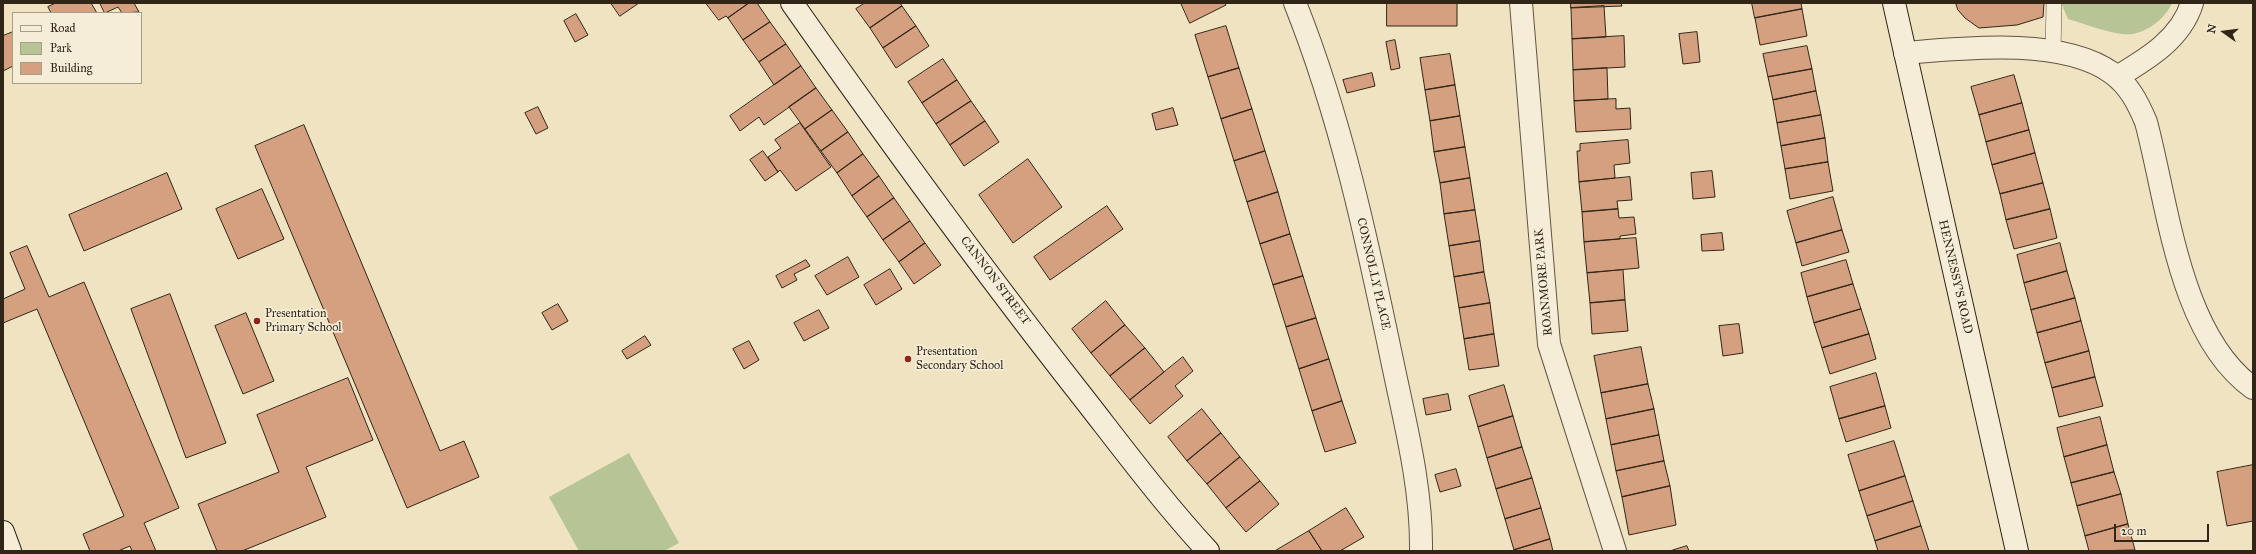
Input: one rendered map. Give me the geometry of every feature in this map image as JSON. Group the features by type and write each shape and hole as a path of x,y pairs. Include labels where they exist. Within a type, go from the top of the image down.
{"street":[{"name":"CANNON STREET","path":"792,3 918,180 1045,348 1144,475 1208,551"},
{"name":"CONNOLLY PLACE","path":"1295,3 1324,80 1363,228 1407,431 1419,503 1421,551"},
{"name":"ROANMORE PARK","path":"1521,3 1549,344 1614,551"},
{"name":"HENNESSY'S ROAD","path":"1894,3 2017,551"},
{"path":"2117,77 2152,55 2168,42 2185,19 2192,3"},
{"path":"1905,53 1983,48 2053,52 2095,64 2117,77 2132,94 2146,122 2180,266 2197,313 2226,362 2253,388"},
{"path":"3,532 10,551"}],"lane":[{"path":"2053,52 2054,3"}],"green space":[{"path":"2061,3 2172,3 2164,15 2152,26 2137,33 2122,34 2109,32 2068,19"},
{"path":"629,453 679,543 664,551 579,551 549,497"}],"building":[{"path":"56,3 91,3 96,12 50,12 48,7"},
{"path":"100,3 134,3 139,12 121,12 118,7 104,12"},
{"path":"611,3 639,3 620,16"},
{"path":"706,3 749,3 728,18 726,16 719,20"},
{"path":"749,3 757,3 770,22 743,40 728,18"},
{"path":"865,3 900,3 902,6 870,28 856,9"},
{"path":"1181,3 1225,3 1226,5 1190,23"},
{"path":"1387,3 1457,3 1457,26 1387,26"},
{"path":"1571,3 1621,3 1622,6 1571,8"},
{"path":"1752,3 1801,3 1802,9 1755,18"},
{"path":"1956,3 2044,3 2043,17 2017,25 1979,28 1965,18 1958,10"},
{"path":"902,6 916,26 883,48 870,28"},
{"path":"1604,6 1606,37 1572,39 1571,8"},
{"path":"1802,9 1807,36 1760,45 1755,18"},
{"path":"576,14 588,35 575,42 564,21"},
{"path":"770,22 786,44 759,62 743,40"},
{"path":"916,26 929,46 896,68 883,48"},
{"path":"1226,26 1239,68 1208,77 1195,35"},
{"path":"12,32 12,66 3,71 3,36"},
{"path":"1697,32 1700,62 1683,64 1679,34"},
{"path":"1624,36 1625,67 1573,70 1572,39"},
{"path":"1395,40 1400,68 1391,70 1386,42"},
{"path":"786,44 801,66 774,85 759,62"},
{"path":"1807,46 1812,69 1768,77 1763,54"},
{"path":"1450,54 1455,85 1425,90 1420,58"},
{"path":"943,59 957,80 922,103 908,82"},
{"path":"801,66 816,88 764,125 759,117 740,131 730,116"},
{"path":"1239,68 1252,109 1221,119 1208,77"},
{"path":"1607,68 1608,99 1574,101 1573,70"},
{"path":"1812,69 1816,91 1773,100 1768,77"},
{"path":"1372,73 1375,86 1347,93 1343,80"},
{"path":"2014,75 2022,103 1979,115 1971,87"},
{"path":"957,80 971,101 936,124 922,103"},
{"path":"1455,85 1460,116 1430,121 1425,90"},
{"path":"816,88 832,110 805,129 789,107"},
{"path":"1816,91 1821,115 1777,123 1773,100"},
{"path":"1616,99 1616,109 1630,108 1631,129 1576,132 1574,101"},
{"path":"971,101 985,121 950,145 936,124"},
{"path":"2022,103 2029,130 1986,142 1979,115"},
{"path":"538,107 548,128 536,134 525,113"},
{"path":"1173,108 1178,125 1156,130 1152,114"},
{"path":"1252,109 1265,151 1234,161 1221,119"},
{"path":"832,110 848,132 821,151 805,129"},
{"path":"1821,115 1825,138 1781,146 1777,123"},
{"path":"1460,116 1465,147 1434,152 1430,121"},
{"path":"985,121 999,142 964,166 950,145"},
{"path":"800,123 831,167 796,191 780,170 778,172 768,157 781,148 775,140"},
{"path":"304,125 440,451 464,441 479,477 407,508 255,146"},
{"path":"2029,130 2035,153 1992,165 1986,142"},
{"path":"848,132 863,154 837,173 821,151"},
{"path":"1825,138 1828,162 1785,169 1781,146"},
{"path":"1628,140 1630,163 1614,165 1615,178 1579,182 1577,151 1580,151 1580,144"},
{"path":"1465,147 1470,178 1440,183 1434,152"},
{"path":"763,151 778,172 765,181 750,160"},
{"path":"1265,151 1278,192 1247,202 1234,161"},
{"path":"2035,153 2043,183 2000,194 1992,165"},
{"path":"863,154 879,176 852,196 837,173"},
{"path":"1028,159 1062,207 1013,243 979,195"},
{"path":"1828,162 1833,191 1790,199 1785,169"},
{"path":"1712,171 1715,197 1693,199 1691,173"},
{"path":"167,173 182,209 84,251 69,215"},
{"path":"879,176 894,198 867,217 852,196"},
{"path":"1630,177 1632,200 1617,201 1618,209 1582,212 1579,182"},
{"path":"1470,178 1475,210 1444,214 1440,183"},
{"path":"2043,183 2050,209 2006,220 2000,194"},
{"path":"262,189 284,239 238,259 216,209"},
{"path":"1278,192 1290,234 1260,244 1247,202"},
{"path":"1833,197 1842,230 1796,243 1787,211"},
{"path":"894,198 910,221 883,240 867,217"},
{"path":"1107,206 1123,229 1050,280 1034,257"},
{"path":"1618,209 1619,218 1634,217 1636,234 1620,236 1620,239 1584,242 1582,212"},
{"path":"2050,209 2057,238 2014,249 2006,220"},
{"path":"1475,210 1480,241 1449,246 1444,214"},
{"path":"910,221 925,243 899,262 883,240"},
{"path":"1842,230 1849,252 1802,266 1796,243"},
{"path":"1722,233 1724,250 1702,251 1701,235"},
{"path":"1290,234 1303,276 1273,285 1260,244"},
{"path":"1636,238 1639,268 1587,273 1584,242"},
{"path":"1480,241 1484,272 1454,277 1449,246"},
{"path":"925,243 941,265 914,284 899,262"},
{"path":"2060,243 2067,271 2024,283 2017,255"},
{"path":"27,246 49,297 84,282 179,508 144,523 156,551 132,551 130,546 118,551 90,551 83,534 124,516 37,309 3,323 3,299 25,289 10,253"},
{"path":"848,257 859,277 827,295 815,276"},
{"path":"806,260 810,266 794,274 797,280 782,288 776,276"},
{"path":"1846,260 1853,284 1807,297 1801,273"},
{"path":"890,269 902,289 876,305 864,285"},
{"path":"1623,270 1625,300 1590,303 1587,273"},
{"path":"2067,271 2075,298 2031,310 2024,283"},
{"path":"1484,272 1490,303 1459,308 1454,277"},
{"path":"1303,276 1316,318 1286,327 1273,285"},
{"path":"1853,284 1861,309 1814,323 1807,297"},
{"path":"170,294 226,443 186,458 131,309"},
{"path":"2075,298 2081,321 2037,333 2031,310"},
{"path":"1625,300 1628,331 1592,334 1590,303"},
{"path":"1106,301 1125,325 1091,353 1072,329"},
{"path":"1490,303 1494,334 1464,339 1459,308"},
{"path":"558,304 568,321 552,330 542,313"},
{"path":"1861,309 1869,334 1822,348 1814,323"},
{"path":"819,310 829,328 804,341 794,323"},
{"path":"246,313 274,381 243,394 215,326"},
{"path":"1316,318 1329,359 1299,369 1286,327"},
{"path":"2081,321 2089,351 2045,363 2037,333"},
{"path":"1739,324 1743,353 1723,356 1719,326"},
{"path":"1125,325 1145,348 1110,376 1091,353"},
{"path":"1494,334 1499,366 1469,370 1464,339"},
{"path":"1869,334 1876,359 1830,374 1822,348"},
{"path":"645,336 651,345 627,359 622,351"},
{"path":"749,341 759,360 744,369 733,349"},
{"path":"1641,347 1648,384 1601,393 1594,356"},
{"path":"1145,348 1164,372 1130,400 1110,376"},
{"path":"2089,351 2095,377 2052,388 2045,363"},
{"path":"1183,357 1193,371 1175,386 1183,396 1150,424 1130,400"},
{"path":"1329,359 1342,401 1312,411 1299,369"},
{"path":"1876,373 1885,406 1839,419 1830,387"},
{"path":"2095,377 2103,406 2059,417 2052,388"},
{"path":"348,378 373,440 306,467 326,517 242,551 217,551 198,504 279,472 257,415"},
{"path":"1648,384 1654,409 1606,419 1601,393"},
{"path":"1504,385 1513,416 1478,427 1469,396"},
{"path":"1448,394 1451,410 1426,415 1423,399"},
{"path":"1342,401 1356,443 1325,452 1312,411"},
{"path":"1885,406 1891,428 1846,442 1839,419"},
{"path":"1202,409 1221,433 1187,461 1168,437"},
{"path":"1654,409 1659,435 1611,445 1606,419"},
{"path":"1513,416 1522,447 1487,458 1478,427"},
{"path":"2100,417 2107,445 2064,457 2057,428"},
{"path":"1221,433 1240,457 1207,484 1187,461"},
{"path":"1659,435 1664,461 1616,471 1611,445"},
{"path":"1894,441 1905,476 1859,491 1848,455"},
{"path":"2107,445 2114,472 2071,483 2064,457"},
{"path":"1522,447 1532,478 1496,489 1487,458"},
{"path":"1240,457 1260,481 1226,508 1207,484"},
{"path":"1664,461 1670,486 1622,497 1616,471"},
{"path":"2253,465 2253,521 2227,526 2217,472"},
{"path":"1456,469 1461,486 1440,492 1435,475"},
{"path":"2114,472 2121,494 2077,506 2071,483"},
{"path":"1905,476 1913,501 1867,516 1859,491"},
{"path":"1532,478 1541,508 1505,519 1496,489"},
{"path":"1260,481 1279,504 1246,532 1226,508"},
{"path":"1670,486 1676,525 1629,535 1622,497"},
{"path":"2121,494 2128,524 2085,536 2077,506"},
{"path":"1913,501 1921,526 1875,541 1867,516"},
{"path":"1346,508 1364,537 1340,551 1322,551 1309,531"},
{"path":"1541,508 1550,539 1514,550 1505,519"},
{"path":"2128,524 2135,550 2089,551 2085,536"},
{"path":"1921,526 1929,551 1878,551 1875,541"},
{"path":"1309,531 1322,551 1275,551"},
{"path":"1550,539 1553,551 1514,551 1514,550"},
{"path":"1687,546 1689,551 1670,551"}],"place":[{"name":"Presentation Primary School","path":"257,321"},
{"name":"Presentation Secondary School","path":"908,359"}]}
